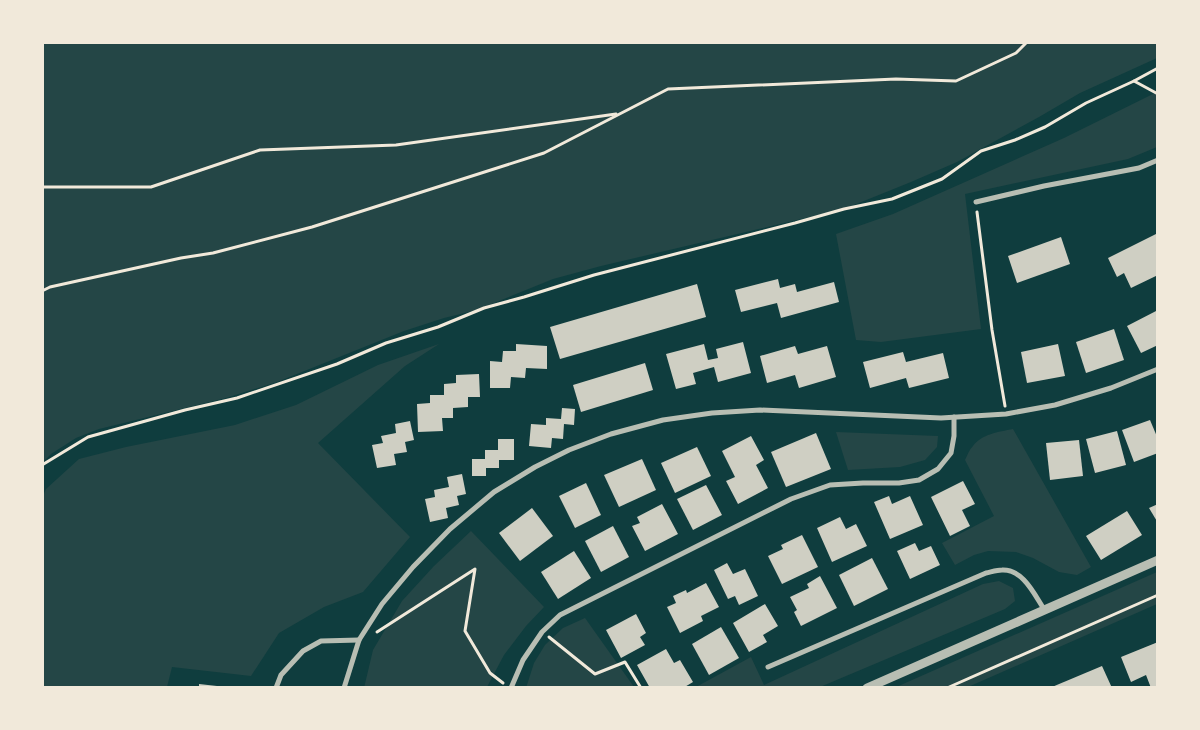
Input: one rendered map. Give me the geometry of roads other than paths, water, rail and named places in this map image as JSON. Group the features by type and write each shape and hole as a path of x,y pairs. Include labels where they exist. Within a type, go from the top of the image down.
{"street":[{"path":"976,202 1044,186 1139,168 1158,160"},
{"path":"344,688 358,642 382,604 413,567 450,529 494,492 560,454 612,434 663,420 712,413 760,410 941,418 1006,414 1055,405 1083,397 1158,369"},
{"path":"511,688 523,660 542,632 560,615 791,499 830,485 899,483 919,480 938,469 951,452 954,436 954,417"},
{"path":"867,688 1158,560"},
{"path":"768,667 986,573 1004,570 1018,574 1031,588 1044,610"},
{"path":"276,688 282,675 303,652 321,641 358,642"}]}
